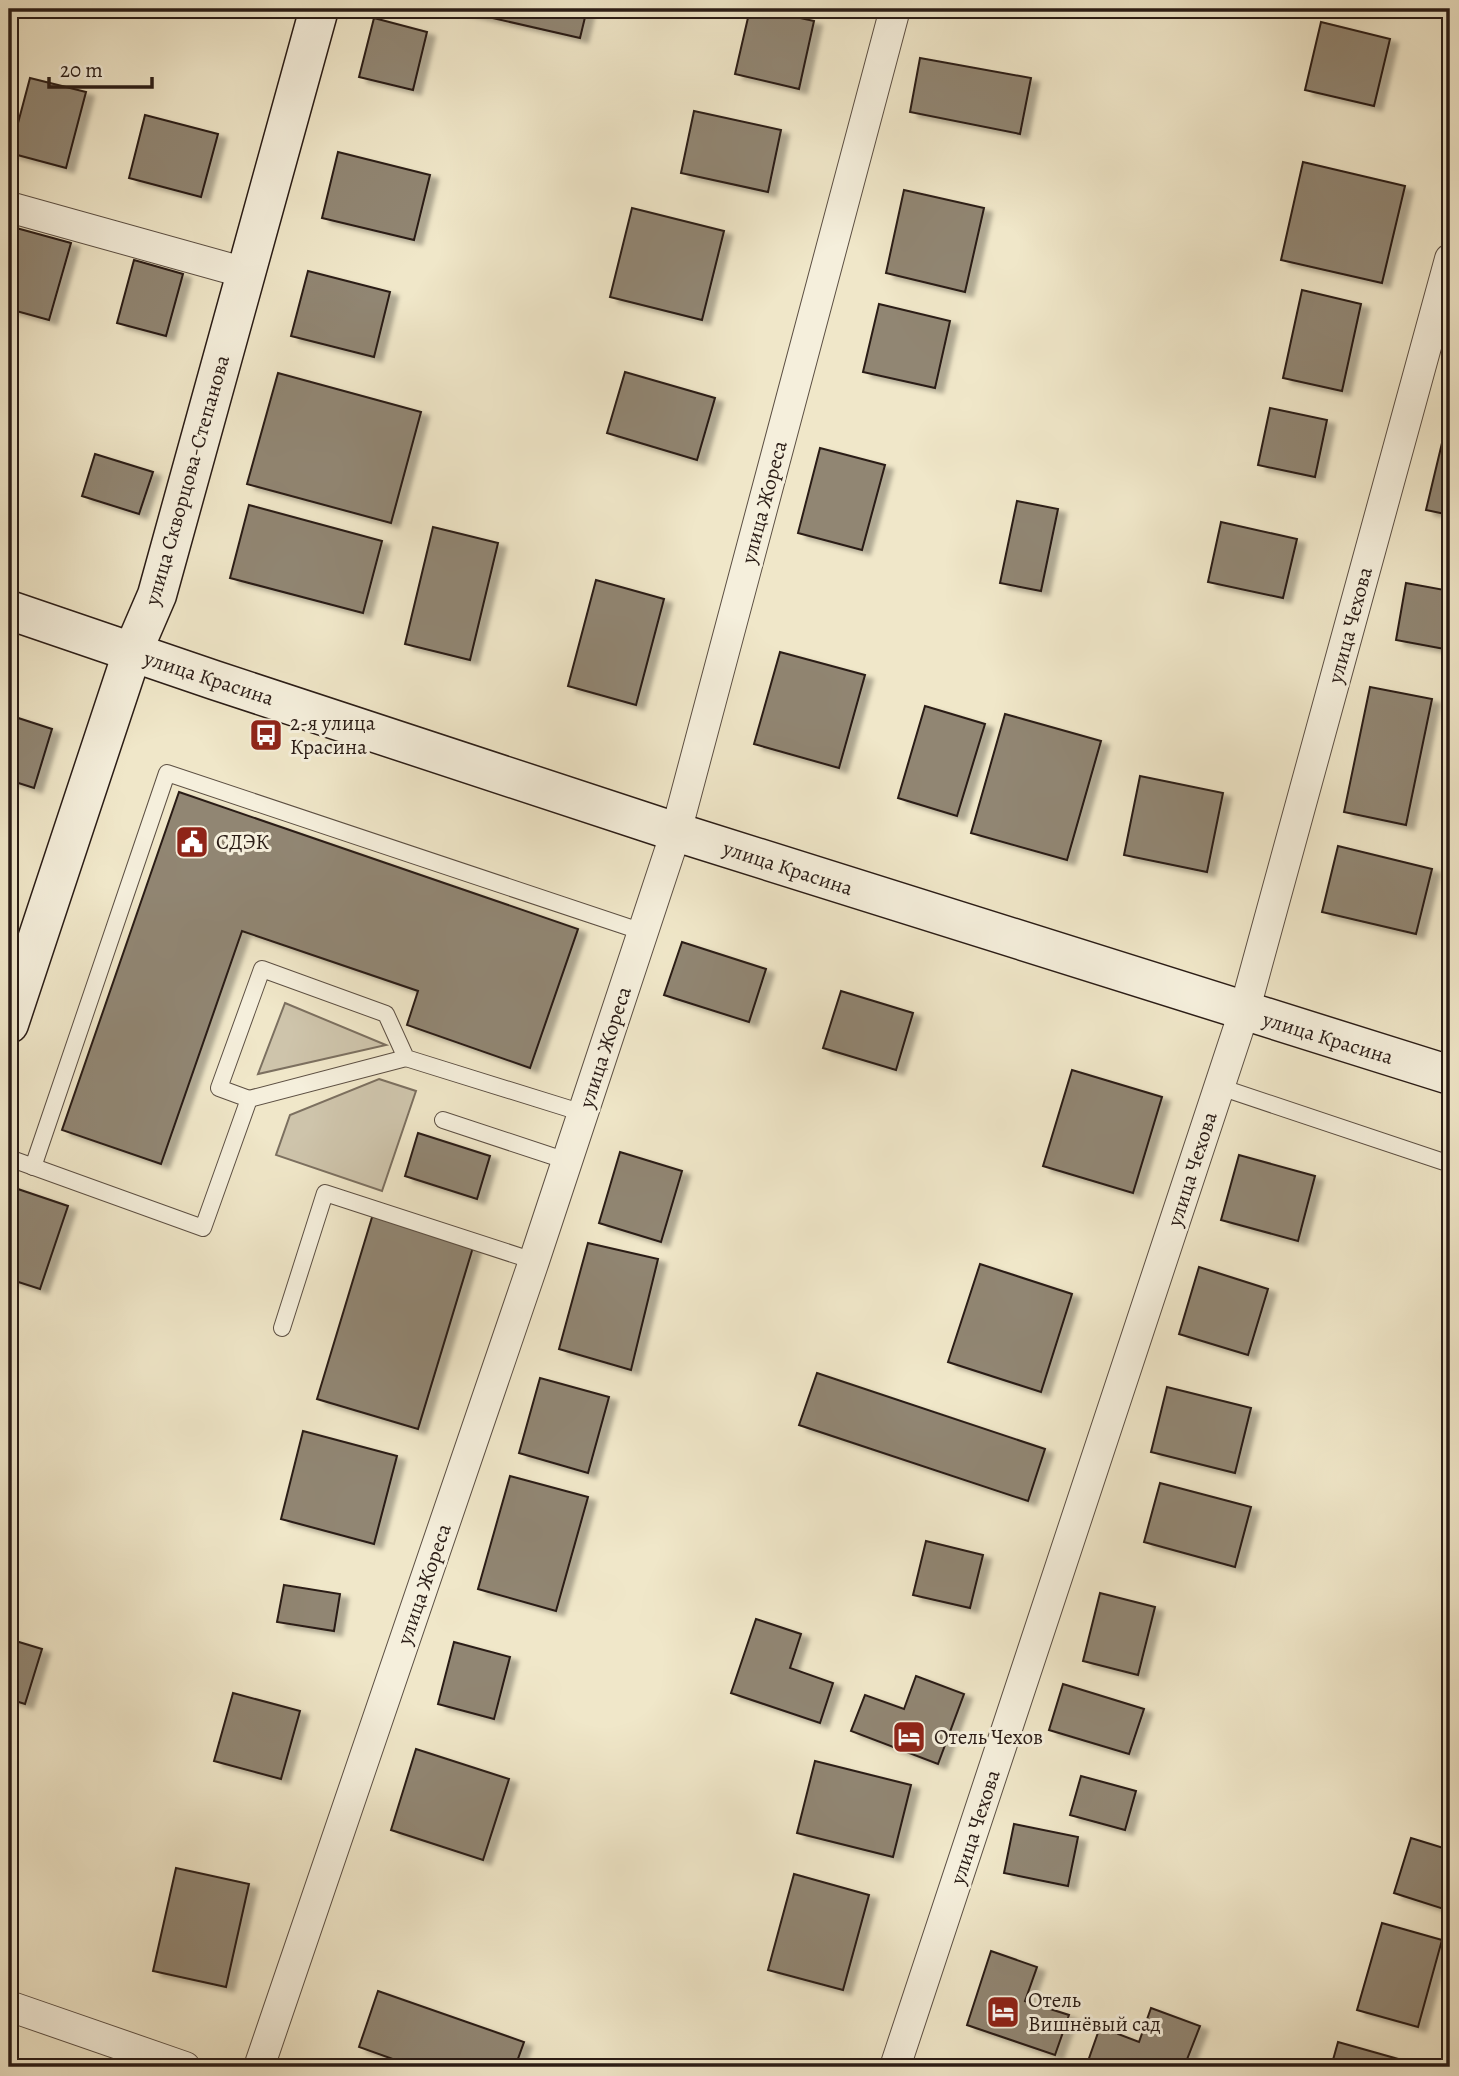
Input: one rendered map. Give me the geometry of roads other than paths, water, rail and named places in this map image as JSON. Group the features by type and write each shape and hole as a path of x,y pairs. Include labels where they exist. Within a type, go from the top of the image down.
{"main road":[{"name":"улица Скворцова-Степанова","path":"9,1024 132,653 157,595 319,9"},
{"path":"9,610 132,653"},
{"name":"улица Красина","path":"132,653 676,832 1449,1075"}],"street":[{"name":"улица Жореса","path":"259,2067 534,1261 676,832 895,9"},
{"path":"9,207 246,273"},
{"name":"улица Чехова","path":"895,2067 1244,1012 1450,260"},
{"path":"9,2006 185,2067"}],"lane":[{"path":"33,1167 167,774 643,932"},
{"path":"406,1058 386,1014 262,969 219,1088 249,1099 406,1058 583,1113"},
{"path":"1220,1087 1450,1164"},
{"path":"9,1158 202,1228 249,1099"},
{"path":"443,1120 567,1161"},
{"path":"282,1328 325,1194 534,1261"}],"place":[{"name":"2-я улица Красина","path":"266,735"},
{"name":"СДЭК","path":"192,842"},
{"name":"Отель Чехов","path":"909,1737"},
{"name":"Отель Вишнёвый сад","path":"1003,2012"}]}
